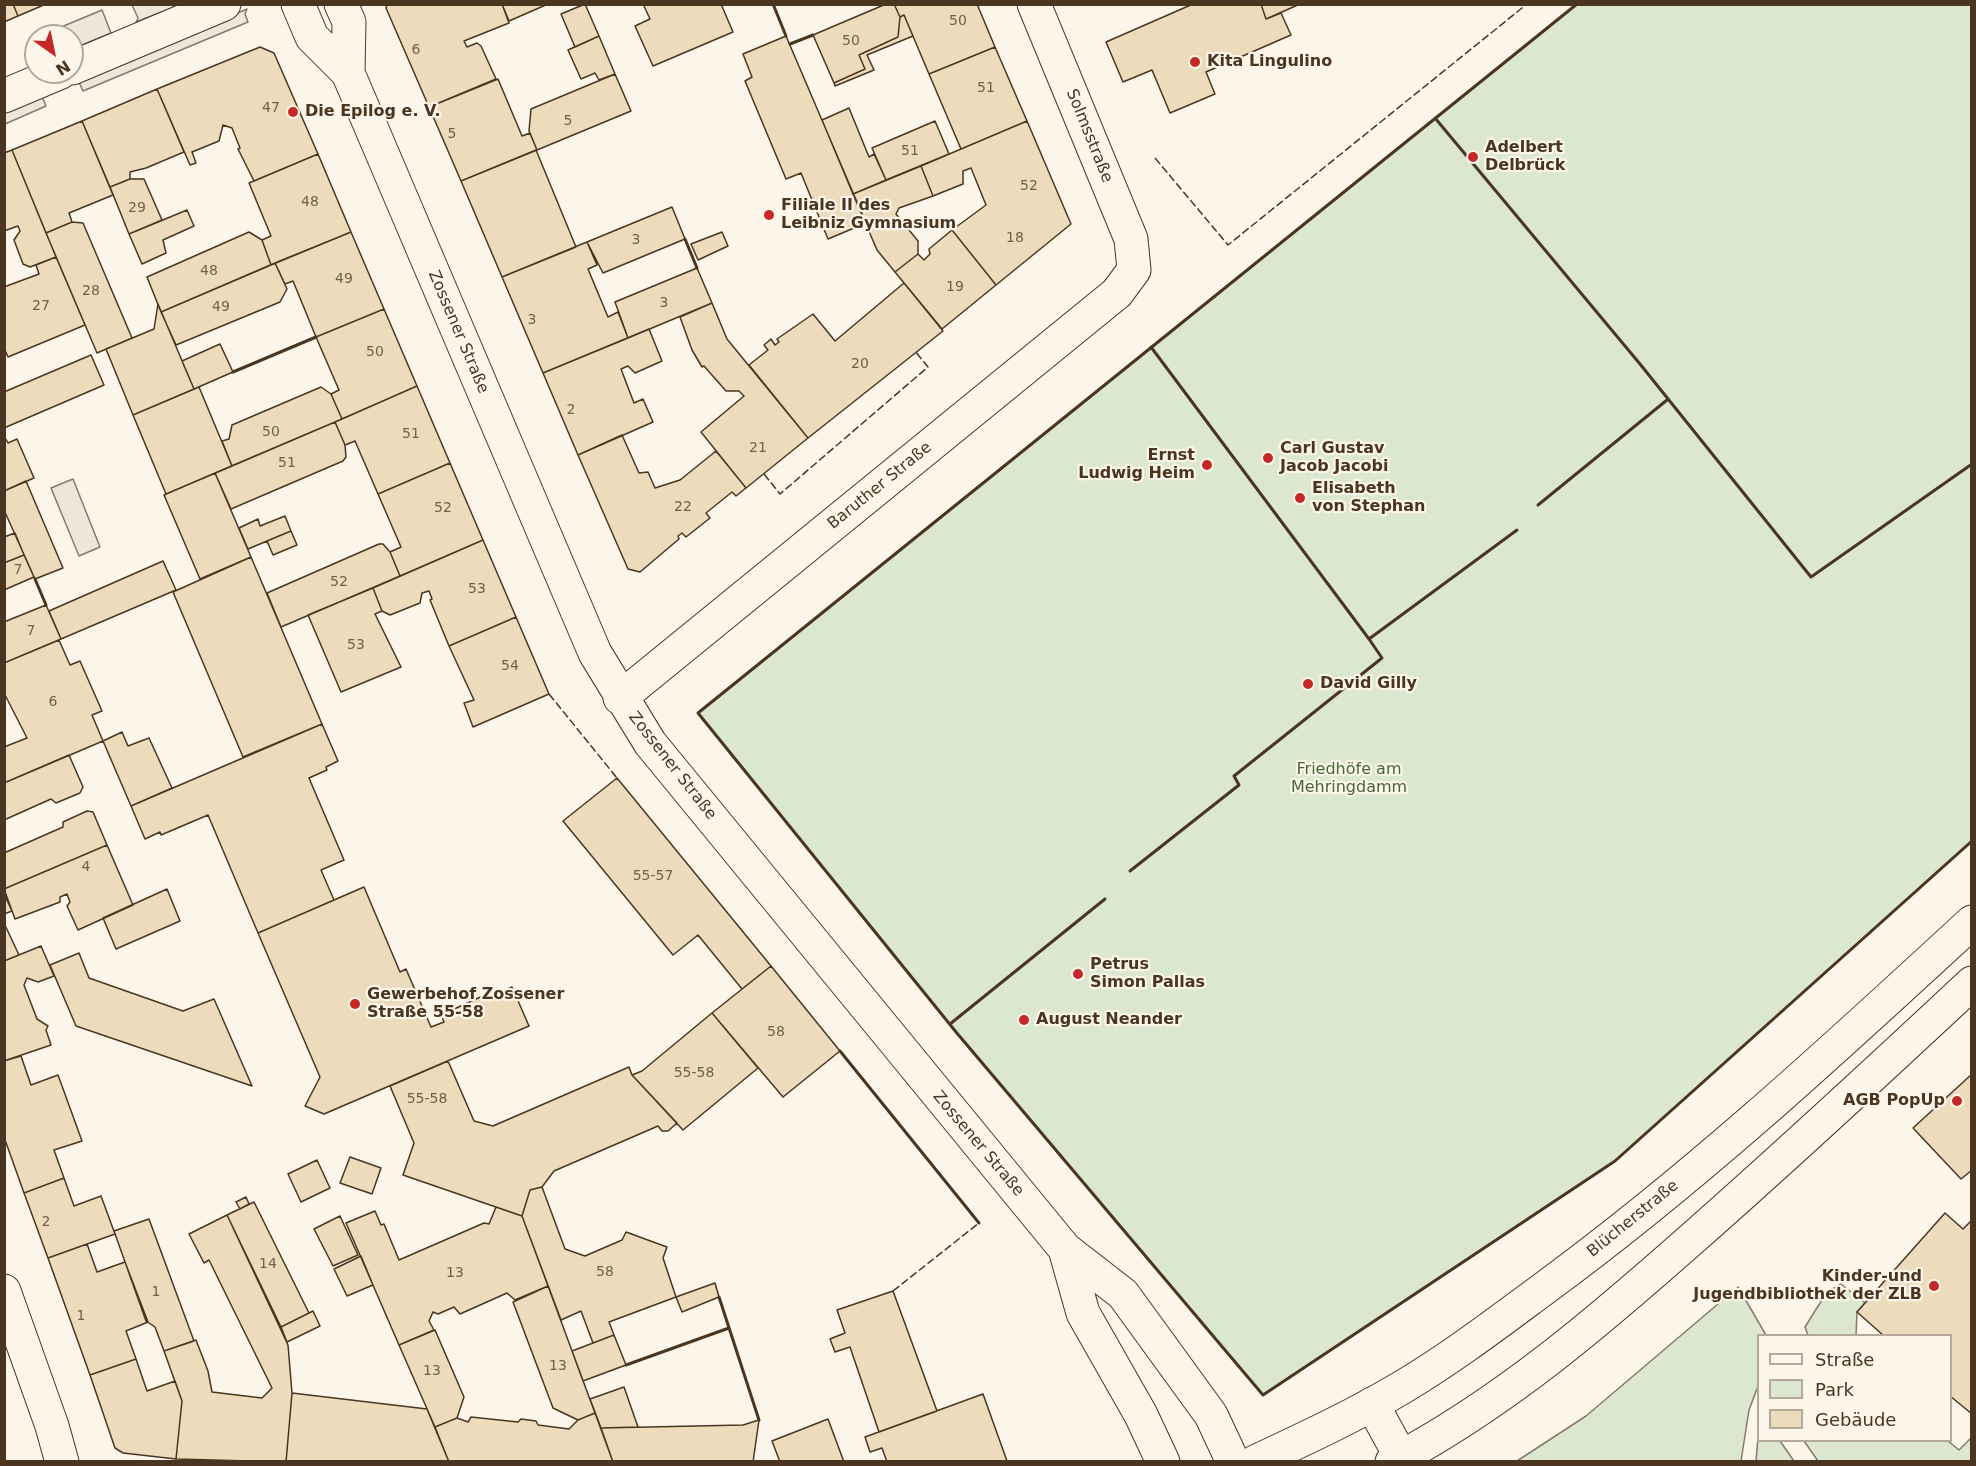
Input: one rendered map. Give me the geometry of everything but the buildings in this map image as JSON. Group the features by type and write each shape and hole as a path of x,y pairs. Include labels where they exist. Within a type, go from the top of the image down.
{"street":[{"path":"84,63 224,4"},
{"name":"Zossener Straße","path":"298,4 312,37 348,74 596,653 620,698 650,743 1065,1249 1123,1294 1211,1416 1233,1461"},
{"name":"Zossener Straße","path":"342,4 349,22 348,74"},
{"name":"Solmsstraße","path":"1034,4 1131,238 1134,270"},
{"path":"4,96 32,84"},
{"name":"Baruther Straße","path":"620,698 1117,293 1134,270"},
{"name":"Blücherstraße","path":"1255,1461 1372,1404 1418,1377 1490,1328 1625,1227 1734,1138 1838,1047 1971,922"},
{"path":"1372,1404 1396,1459 1508,1391 1606,1314 1764,1176 1971,983"},
{"name":"Zossener Straße","path":"1065,1249 1083,1314 1141,1414 1163,1461"},
{"path":"4,1291 52,1426 62,1461"}],"green space":[{"name":"Friedhöfe am Mehringdamm","path":"1577,4 1971,5 1971,841 1615,1161 1263,1395 956,1032 698,713"},
{"path":"1841,1284 1865,1303 1857,1312 1856,1334 1808,1334 1805,1327 1825,1297"},
{"path":"1738,1287 1765,1334 1757,1334 1757,1389 1749,1410 1741,1461 1517,1461 1586,1416"},
{"path":"1971,1438 1971,1462 1818,1461 1805,1442 1949,1442 1959,1450"},
{"path":"1758,1442 1781,1442 1794,1461 1756,1461"}],"shaded area":[{"path":"132,5 179,5 136,22 138,18"},
{"path":"247,9 245,14 248,22 83,91 80,84 84,84 84,77"},
{"path":"102,10 111,33 84,44 84,24 68,24"},
{"path":"42,96 46,106 5,124 5,111"},
{"path":"73,479 100,547 79,556 51,488"}],"fence":[{"path":"1155,158 1228,245 1527,4"},
{"path":"764,474 780,494 928,367 915,351"},
{"path":"549,694 617,778"},
{"path":"893,1291 979,1223"}],"wall":[{"path":"773,4 786,36"},
{"path":"1577,4 698,713 956,1032 1263,1395 1615,1161 1972,841"},
{"path":"790,44 813,35"},
{"path":"1435,118 1640,364 1811,577 1972,464"},
{"path":"685,239 697,268"},
{"path":"233,372 316,337"},
{"path":"1151,347 1369,639"},
{"path":"1538,505 1667,400"},
{"path":"1130,871 1239,785 1234,776 1382,658 1369,639 1517,530"},
{"path":"35,579 46,605"},
{"path":"950,1024 1105,899"},
{"path":"840,1051 979,1223"},
{"path":"719,1297 759,1420"},
{"path":"626,1365 729,1328"}],"place":[{"name":"Kita Lingulino","path":"1195,62"},
{"name":"Die Epilog e. V.","path":"293,112"},
{"name":"Adelbert Delbrück","path":"1473,157"},
{"name":"Filiale II des Leibniz Gymnasium","path":"769,215"},
{"name":"Carl Gustav Jacob Jacobi","path":"1268,458"},
{"name":"Ernst Ludwig Heim","path":"1207,465"},
{"name":"Elisabeth von Stephan","path":"1300,498"},
{"name":"David Gilly","path":"1308,684"},
{"name":"Petrus Simon Pallas","path":"1078,974"},
{"name":"Gewerbehof Zossener Straße 55-58","path":"355,1004"},
{"name":"August Neander","path":"1024,1020"},
{"name":"AGB PopUp","path":"1957,1101"},
{"name":"Kinder-und Jugendbibliothek der ZLB","path":"1934,1286"}]}
